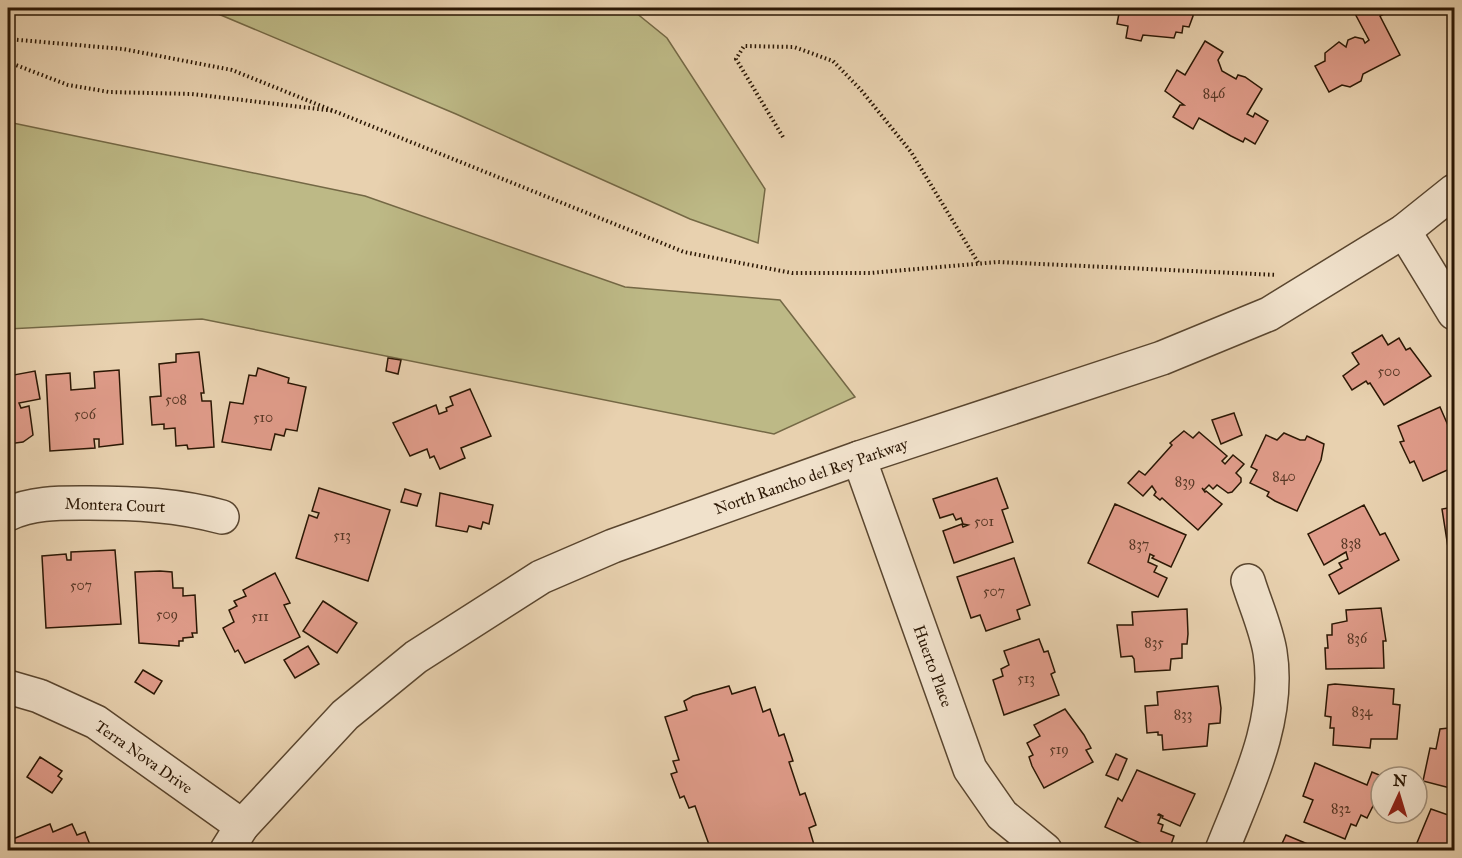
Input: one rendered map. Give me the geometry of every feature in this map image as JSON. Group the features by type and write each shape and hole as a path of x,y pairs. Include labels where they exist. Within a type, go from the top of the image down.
{"street":[{"name":"North Rancho del Rey Parkway","path":"234,838 345,715 416,657 541,577 613,546 859,458 1162,358 1269,314 1404,231 1455,191"},
{"path":"1404,231 1455,313"},
{"name":"Huerto Place","path":"859,458 970,770 1002,815 1045,850"},
{"name":"Montera Court","path":"8,514 26,505 115,502 196,510 222,517"},
{"path":"1222,850 1257,761 1271,700 1270,652 1248,581"},
{"name":"Terra Nova Drive","path":"8,687 39,696 96,722 234,838"}],"path":[{"path":"8,39 123,49 232,70 342,112 684,252 792,273 870,273 998,262 1250,276 1281,275"},
{"path":"783,137 736,59 744,46 795,47 833,62 861,90 911,152 980,264"},
{"path":"8,62 68,85 109,92 192,94 342,112"}],"shaded area":[{"path":"204,8 630,8 667,38 765,189 758,243 690,219 456,114"},
{"path":"8,122 365,196 625,287 780,300 855,397 774,434 202,319 8,329"}],"building":[{"path":"1120,8 1193,8 1193,16 1189,27 1183,26 1182,33 1176,32 1174,38 1143,35 1141,41 1126,38 1128,26 1117,24"},
{"path":"1352,8 1384,8 1386,13 1380,16 1400,55 1363,74 1361,81 1350,87 1342,85 1329,92 1315,66 1325,61 1325,53 1339,42 1346,47 1348,40 1355,37 1363,39 1365,43 1369,40"},
{"path":"1205,41 1223,52 1218,60 1222,71 1236,79 1238,75 1245,77 1262,89 1247,114 1253,117 1255,113 1268,121 1255,144 1245,138 1243,142 1199,118 1193,129 1173,117 1180,105 1184,105 1165,91 1177,70 1185,75"},
{"path":"1382,335 1388,345 1399,338 1406,350 1410,348 1431,376 1384,405 1370,383 1366,381 1352,390 1343,376 1359,364 1352,353"},
{"path":"199,352 204,393 201,393 202,401 211,401 214,447 188,449 187,445 176,446 175,428 164,429 164,424 152,425 150,397 161,396 159,364 176,362 176,354"},
{"path":"388,358 401,360 398,374 386,371"},
{"path":"258,368 289,378 288,383 306,387 297,431 286,429 284,436 275,434 271,450 222,442 230,402 243,404 249,375 256,376"},
{"path":"119,370 123,444 99,447 99,439 94,439 95,448 50,451 46,375 70,373 71,390 95,388 94,372"},
{"path":"35,371 40,399 19,403 21,408 29,406 33,435 23,442 8,444 8,376"},
{"path":"470,389 491,436 461,448 465,458 440,469 434,456 430,458 427,449 410,456 393,423 436,405 439,414 447,411 446,408 453,405 450,397"},
{"path":"1440,407 1450,430 1454,428 1454,467 1423,481 1414,461 1410,463 1400,442 1404,441 1398,426"},
{"path":"1234,413 1242,435 1221,444 1212,420"},
{"path":"1184,431 1193,438 1199,432 1227,456 1222,461 1225,464 1233,455 1244,464 1236,473 1241,478 1241,482 1232,492 1228,493 1217,485 1213,489 1209,485 1204,490 1202,488 1205,492 1222,504 1198,530 1162,498 1160,500 1154,495 1156,492 1152,486 1143,496 1128,483 1139,471 1145,475 1172,445 1170,443"},
{"path":"1284,433 1300,440 1305,440 1307,436 1324,444 1321,460 1297,511 1275,501 1267,496 1269,492 1250,483 1257,470 1251,467 1266,435 1277,440"},
{"path":"997,478 1008,508 1002,510 1013,542 954,563 943,531 962,524 963,527 968,525 963,524 961,518 956,520 953,514 940,518 933,499"},
{"path":"319,488 390,510 368,581 296,558 309,515 317,518 319,513 312,511"},
{"path":"405,489 421,494 417,506 401,502"},
{"path":"440,493 493,505 489,524 483,522 481,529 469,526 467,532 436,526"},
{"path":"1115,504 1186,535 1171,567 1152,558 1154,556 1150,554 1148,562 1157,566 1154,572 1167,578 1158,597 1088,563"},
{"path":"1364,505 1380,535 1385,533 1399,560 1339,594 1329,575 1342,568 1339,563 1348,559 1346,552 1324,565 1308,534"},
{"path":"1454,507 1454,559 1450,560 1442,509"},
{"path":"115,550 121,624 46,628 42,556 66,554 67,560 71,560 71,552"},
{"path":"1014,558 1030,605 1017,610 1020,619 986,631 980,615 971,618 957,577"},
{"path":"135,572 172,572 173,588 183,588 183,596 195,595 197,633 192,633 193,637 183,638 183,641 179,641 179,646 139,643"},
{"path":"275,573 290,603 284,605 300,637 245,663 238,650 235,652 223,628 234,622 229,610 237,606 234,601 246,596 243,590"},
{"path":"323,601 357,623 337,653 303,631"},
{"path":"1381,608 1386,641 1383,641 1384,668 1326,669 1325,648 1328,648 1327,635 1332,635 1332,624 1347,621 1346,610"},
{"path":"1187,609 1187,644 1182,644 1182,658 1171,659 1170,670 1135,672 1132,656 1121,657 1117,625 1133,625 1132,612"},
{"path":"1039,639 1044,652 1048,651 1055,672 1051,674 1059,695 1004,715 993,680 1003,676 1001,669 1009,665 1004,651"},
{"path":"308,646 319,664 295,678 284,660"},
{"path":"143,670 162,681 154,694 135,682"},
{"path":"1328,685 1394,689 1393,704 1400,705 1397,739 1371,739 1370,748 1333,745 1334,728 1330,728 1331,717 1325,716"},
{"path":"729,686 732,694 755,687 763,712 770,709 779,736 784,734 793,761 789,762 800,795 805,793 816,825 809,828 815,848 819,847 820,850 711,850 695,806 689,808 684,796 680,798 671,774 677,772 673,761 679,760 665,717 687,710 684,701 693,696"},
{"path":"1218,686 1221,708 1220,723 1209,724 1207,746 1163,750 1162,735 1158,735 1158,732 1147,733 1145,706 1158,705 1157,692"},
{"path":"1065,709 1091,748 1086,750 1093,762 1044,788 1032,766 1029,757 1033,755 1027,743 1040,736 1034,725"},
{"path":"1440,729 1454,729 1454,789 1429,783 1429,765 1426,765 1430,748 1436,749"},
{"path":"1116,754 1127,759 1118,780 1106,775"},
{"path":"40,757 62,771 58,776 62,779 52,793 27,777"},
{"path":"1315,763 1367,785 1369,780 1369,814 1367,818 1361,815 1356,826 1351,824 1345,839 1304,822 1313,800 1303,796"},
{"path":"1137,770 1195,794 1180,826 1162,818 1163,816 1159,814 1158,815 1161,816 1158,823 1163,825 1161,831 1174,836 1169,850 1155,850 1105,827 1118,798 1122,801"},
{"path":"1431,809 1454,817 1454,850 1414,850 1424,825 1429,825"},
{"path":"50,824 53,832 72,824 77,835 85,832 92,850 11,850 8,841"},
{"path":"1286,835 1310,845 1318,850 1279,850"}]}
